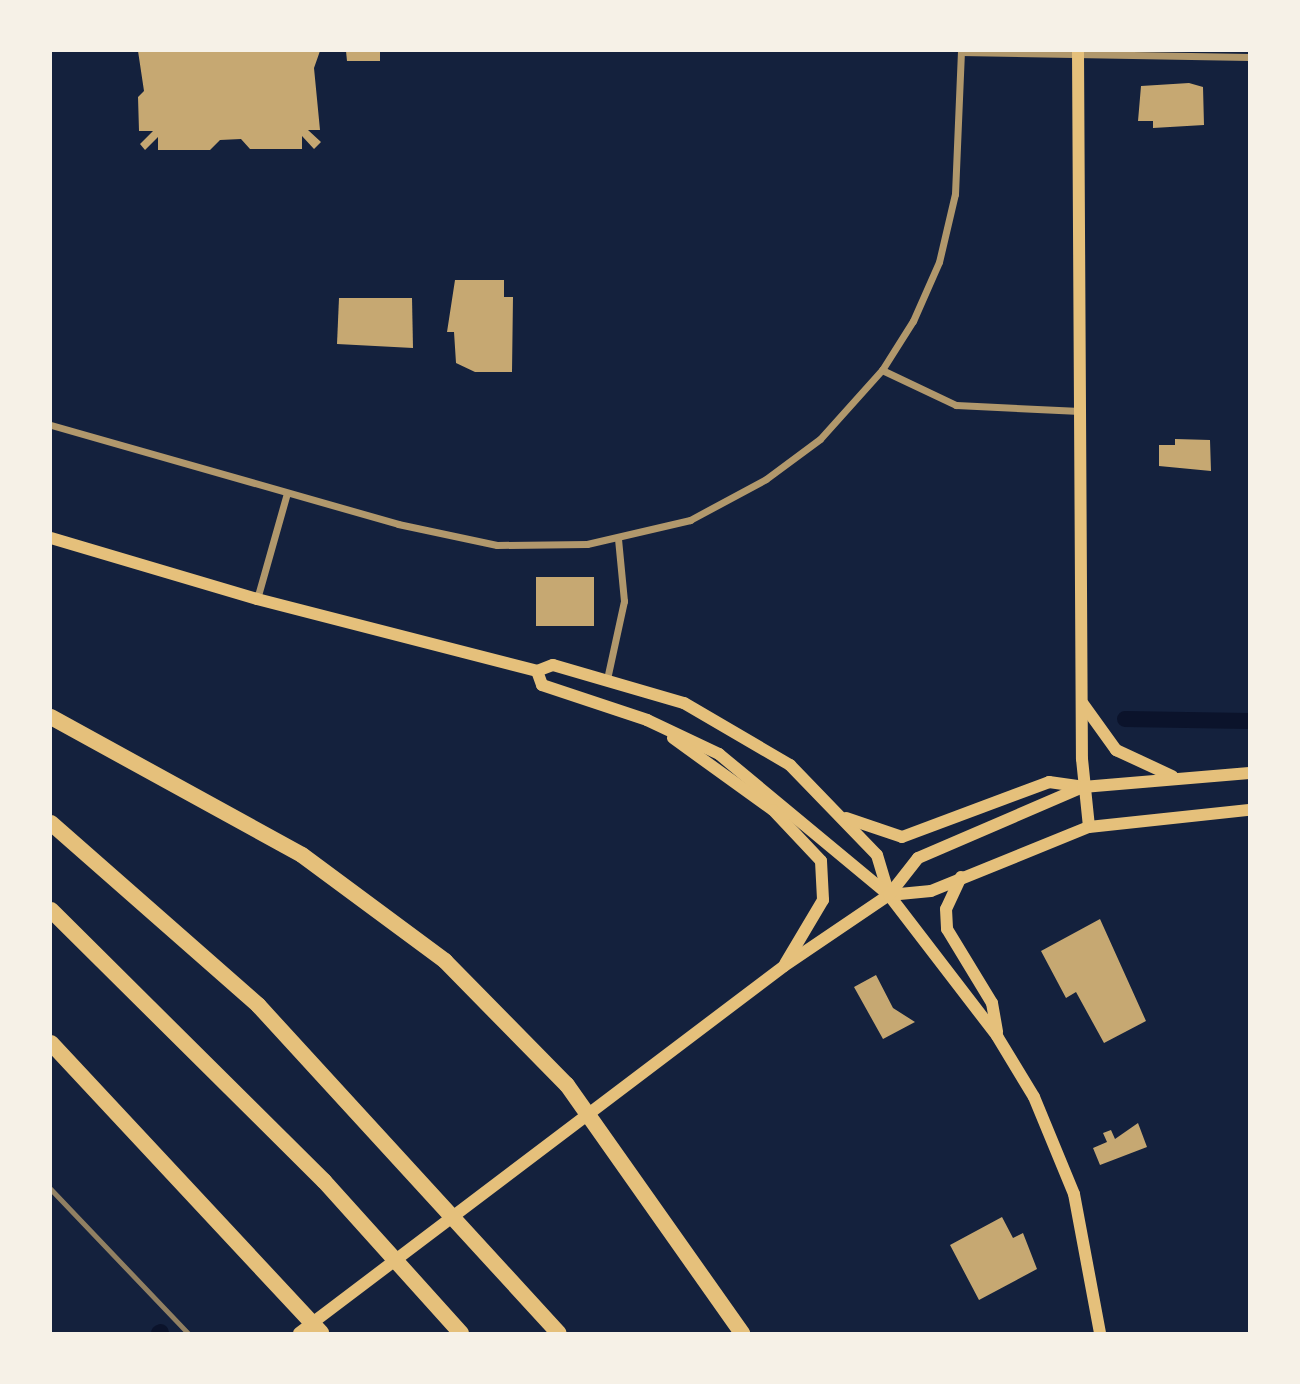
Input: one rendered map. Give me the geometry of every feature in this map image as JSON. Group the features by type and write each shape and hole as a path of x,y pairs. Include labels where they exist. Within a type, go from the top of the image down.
{"highway":[{"path":"51,717 302,855 395,919 499,1014 589,1117 742,1333"},
{"path":"51,823 258,1004 559,1333"},
{"path":"51,910 324,1181 461,1333"},
{"path":"51,1043 311,1330"}],"main road":[{"path":"1079,51 1083,787 1089,827"},
{"path":"51,538 257,599 537,671 553,665 684,703 743,732 790,765 877,855 889,895"},
{"path":"537,671 542,685 647,720 719,754 754,779 889,895 997,1035 1034,1097 1074,1194 1100,1333"},
{"path":"1082,704 1116,750 1175,778"},
{"path":"647,720 753,794 821,861 822,900 784,967"},
{"path":"838,814 902,837 1049,782 1083,787 1249,773"},
{"path":"311,1330 486,1193 784,967 889,895 918,858 1083,787"},
{"path":"889,895 932,891 1089,827 1249,810"},
{"path":"961,877 946,909 947,929 992,1003 997,1035"}],"street":[{"path":"51,425 287,493 496,545 618,539 690,520 784,467 829,431 882,370 920,307 947,235 960,158 961,52 1079,51 1249,57"},
{"path":"882,370 925,394 974,409 1081,411"},
{"path":"257,599 287,493"},
{"path":"607,680 624,601 618,539"}],"building":[{"path":"138,51 320,51 314,68 320,130 308,130 321,142 314,149 302,136 302,149 250,149 241,139 220,140 210,150 158,150 158,137 145,150 140,144 153,131 139,131 138,97 144,91"},
{"path":"346,51 380,51 380,61 347,61"},
{"path":"1189,83 1203,87 1204,125 1153,128 1153,121 1138,121 1141,86"},
{"path":"455,280 504,280 504,297 513,297 512,372 475,372 456,363 454,332 447,332"},
{"path":"339,298 412,298 413,348 337,344"},
{"path":"1175,439 1210,440 1211,471 1159,466 1159,445 1175,445"},
{"path":"536,577 594,577 594,626 536,626"},
{"path":"1100,919 1146,1021 1104,1043 1076,992 1066,998 1041,951"},
{"path":"876,975 893,1008 915,1022 883,1039 854,987"},
{"path":"1138,1123 1147,1147 1100,1165 1093,1148 1107,1142 1103,1133 1111,1130 1115,1139"},
{"path":"1002,1217 1013,1238 1023,1233 1037,1269 979,1300 950,1245"}],"waterway":[{"path":"1125,719 1249,721"}],"railway":[{"path":"51,1189 188,1333"}]}
